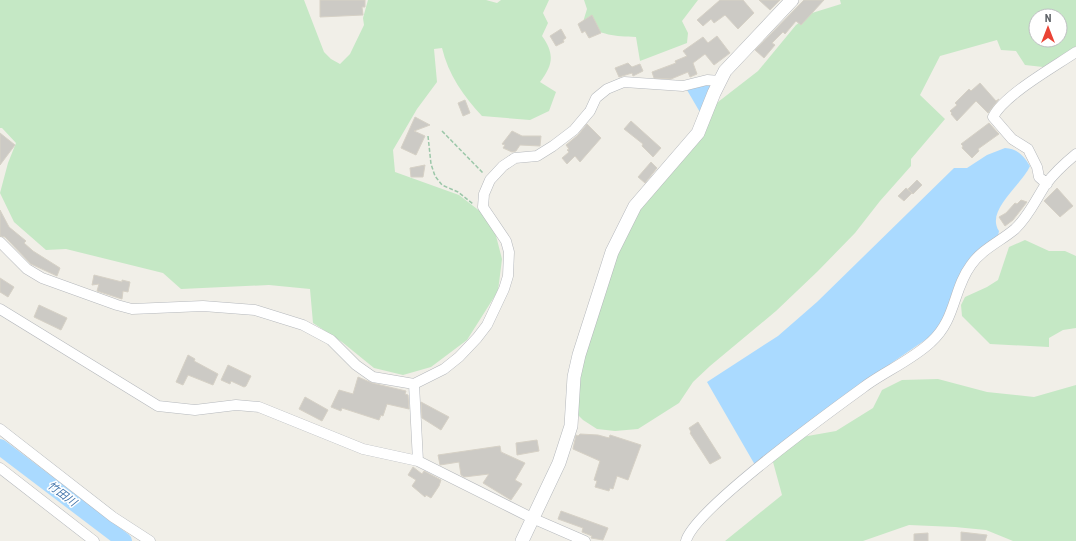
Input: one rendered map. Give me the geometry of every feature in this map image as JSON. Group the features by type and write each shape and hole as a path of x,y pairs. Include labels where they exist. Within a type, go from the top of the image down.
{"street":[{"path":"522,541 559,463 572,426 574,377 579,355 612,252 635,206 698,133 720,81 734,60 792,0"},
{"path":"1047,184 1039,177 1037,167 1028,149 1012,139 993,117 996,111 1023,88 1076,52"},
{"path":"0,242 27,269 42,278 117,305 132,309 203,306 255,310 303,325 331,340 356,365 373,377 414,384 444,369 459,357 477,338 487,325 504,289 508,276 509,252 506,241 483,207 484,194 490,180 503,166 515,158 537,156 574,130 590,111 596,98 607,89 624,82 683,86 707,80 720,81"},
{"path":"686,541 688,534 701,518 750,474 869,384 932,342 952,312 963,279 971,265 979,255 1015,229 1026,217 1047,184 1062,165 1076,154"},
{"path":"0,308 158,406 195,410 236,405 259,407 363,449 418,461 532,518 585,541"},
{"path":"414,384 418,461"},
{"path":"0,429 113,517 150,541"},
{"path":"0,468 94,541"}],"path":[{"path":"442,131 490,180"},
{"path":"428,136 431,164 435,176 442,185 458,192 475,206 483,207"}],"green space":[{"path":"0,0 304,0 324,52 331,59 340,64 350,54 364,25 363,18 368,0 486,0 497,3 501,0 549,0 543,13 548,23 542,36 549,48 551,59 548,70 540,82 556,92 549,111 530,120 482,116 458,85 448,67 442,48 434,49 437,82 417,109 393,150 395,172 459,195 481,212 494,228 502,259 498,291 467,340 431,367 403,375 374,368 342,342 313,323 310,289 269,285 181,289 163,273 66,249 46,250 14,222 0,193 8,163 16,143 2,128 0,128"},
{"path":"584,0 698,0 682,21 688,33 687,43 640,61 636,37 615,36 602,33 583,22 587,9"},
{"path":"840,0 1076,0 1076,46 1043,67 1025,65 1016,51 1001,50 997,40 940,56 920,95 945,119 911,159 911,166 880,201 855,233 776,311 693,382 679,403 638,429 615,431 597,429 583,420 575,412 581,355 614,257 642,206 718,102 758,71 796,25 812,13 841,4"},
{"path":"1025,240 1049,251 1065,251 1076,256 1076,328 1063,330 1049,338 1049,347 990,344 962,316 961,305 965,297 998,280 1009,247"},
{"path":"938,379 987,392 1034,397 1076,385 1076,541 1013,541 986,530 909,525 863,541 725,541 782,495 773,462 802,437 836,431 873,408 882,390 902,380"}],"water":[{"path":"700,84 714,85 701,114 687,90"},
{"path":"1005,148 1017,151 1030,166 1001,206 997,215 996,223 999,231 998,236 969,259 963,269 943,323 931,336 839,399 755,465 707,382 778,336 817,302 954,168 967,168 987,155"}],"building":[{"path":"320,0 365,0 365,7 362,7 363,15 320,17"},
{"path":"720,0 743,0 754,13 738,29 725,15 714,23 711,19 703,26 697,20"},
{"path":"759,0 780,0 770,10"},
{"path":"804,0 824,0 801,25 796,21 785,34 783,32 772,43 775,45 764,58 755,50"},
{"path":"592,15 601,33 589,38 585,31 582,33 578,24"},
{"path":"561,29 566,38 563,40 564,42 556,46 550,36"},
{"path":"717,36 730,53 714,65 705,54 693,63 697,74 690,77 688,72 671,79 654,78 652,72 676,63 675,61 687,56 683,51 703,37 708,43"},
{"path":"628,63 632,67 640,64 643,71 633,76 632,73 619,77 615,68"},
{"path":"980,83 996,101 999,99 988,113 976,101 957,121 950,111 957,105 955,103 969,89 971,91"},
{"path":"465,100 470,113 463,116 458,103"},
{"path":"415,117 430,125 414,131 425,136 416,155 401,148"},
{"path":"631,121 661,148 653,157 642,146 643,144 624,129"},
{"path":"989,123 999,134 978,149 979,151 972,158 962,148 963,146 961,144"},
{"path":"587,124 601,138 580,162 575,156 567,164 562,158 569,152 566,145 578,135"},
{"path":"512,131 522,136 541,136 540,146 520,145 516,151 512,152 503,148 505,145 502,144"},
{"path":"0,133 15,145 0,165"},
{"path":"651,162 657,168 645,183 638,177"},
{"path":"425,165 423,177 411,177 410,168"},
{"path":"917,180 922,185 913,194 908,189"},
{"path":"906,188 912,193 904,201 898,196"},
{"path":"1057,188 1073,206 1060,217 1044,201"},
{"path":"1021,200 1027,202 1013,220 1005,226 999,217 1006,213 1015,203 1017,204"},
{"path":"0,210 9,227 26,241 24,243 33,251 60,268 57,276 31,264 5,237 0,236"},
{"path":"94,275 122,282 122,280 130,282 128,292 123,291 122,299 97,291 99,284 92,285"},
{"path":"0,278 14,287 8,297 0,292"},
{"path":"39,305 67,318 61,330 34,317"},
{"path":"188,355 195,359 194,361 218,374 213,385 188,375 183,385 176,382"},
{"path":"228,365 251,376 246,386 244,387 231,381 230,384 221,380"},
{"path":"358,377 372,383 406,391 405,394 408,395 409,409 387,404 383,416 381,415 379,420 342,408 341,411 331,407 339,390 353,394"},
{"path":"305,397 328,410 322,421 299,409"},
{"path":"421,402 449,417 441,430 422,418"},
{"path":"698,422 721,458 710,464 690,433 689,428"},
{"path":"580,434 598,435 609,438 610,435 641,445 628,480 617,476 613,489 610,488 609,491 595,487 597,481 594,480 600,461 573,449 576,435 578,436"},
{"path":"537,440 539,451 517,455 516,443"},
{"path":"500,446 501,452 525,463 515,480 522,484 511,500 483,483 489,474 464,477 461,475 459,462 440,465 438,455"},
{"path":"413,467 422,474 424,471 441,480 431,498 426,495 425,497 412,486 416,480 408,475"},
{"path":"561,511 608,528 603,540 591,538 592,536 582,532 583,528 558,519"},
{"path":"961,532 987,535 985,541 961,541"},
{"path":"928,533 928,541 914,541 914,534"}],"waterway":[{"name":"竹田川","path":"0,447 124,541"}]}
